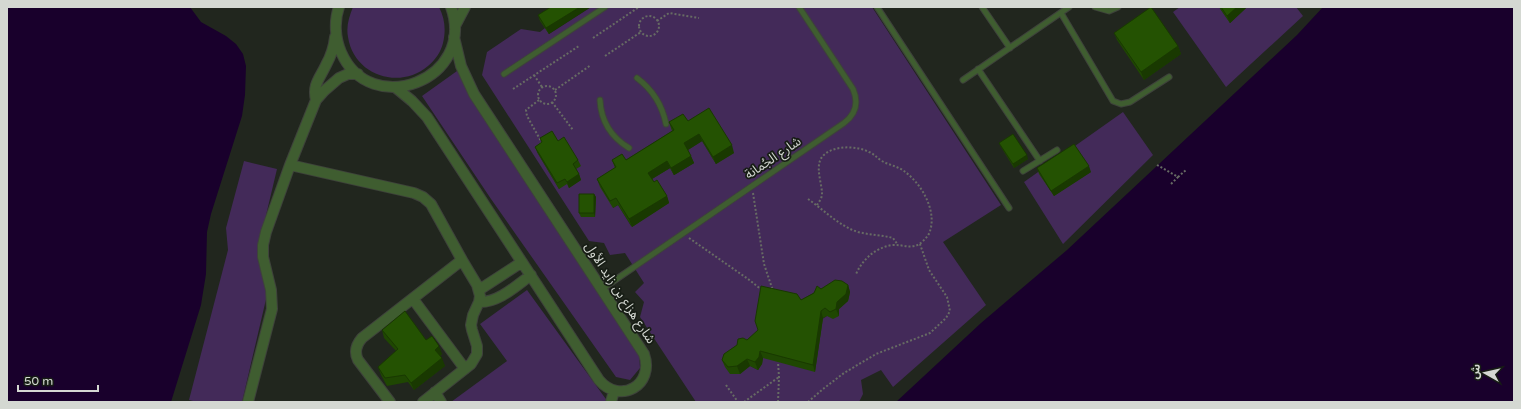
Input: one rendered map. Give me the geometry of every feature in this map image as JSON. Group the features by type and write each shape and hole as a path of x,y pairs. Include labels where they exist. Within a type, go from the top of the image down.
{"street":[{"path":"340,7 336,21 336,33 338,45 349,66 369,81 382,86 395,87 407,86 419,82 438,69 446,59 451,48 455,31 465,7"},
{"name":"شارع هزاع بن زايد الأول","path":"451,7 461,66 474,94 644,354 646,359 646,371 637,386 627,391 614,391"},
{"path":"316,100 314,92 315,84 330,56 336,33"},
{"path":"321,73 333,83"},
{"path":"248,402 272,309 271,290 263,257 263,244 290,165 316,100 333,83 344,76 358,74"},
{"path":"395,87 412,101 427,117 599,380 603,385 614,391 611,402"},
{"path":"290,165 414,193 423,197 431,204 479,290 480,302 473,315 471,325 477,346 476,354 471,364 423,402"},
{"path":"390,402 358,360 356,349 357,345 362,338 462,260"},
{"path":"479,290 522,262"},
{"path":"480,302 497,298 531,275"},
{"path":"413,299 465,369"},
{"path":"435,392 441,402"}],"lane":[{"path":"504,74 605,7"},
{"name":"شارع الجُمانة","path":"602,289 849,120 855,111 856,100 853,90 799,7"},
{"path":"877,7 1009,208"},
{"path":"982,7 1010,48"},
{"path":"963,80 1069,7"},
{"path":"1095,7 1109,11 1118,7"},
{"path":"1061,13 1114,101 1122,104 1130,102 1169,77"},
{"path":"978,69 1040,161"},
{"path":"637,78 644,83 657,98 666,124"},
{"path":"600,100 602,115 608,128 617,140 628,148"},
{"path":"1023,171 1057,150"}],"path":[{"path":"593,38 639,7"},
{"path":"657,21 669,13 699,18"},
{"path":"645,17 650,17 657,21 658,29 653,36 649,36 641,32 639,28 640,24 645,17"},
{"path":"605,56 641,32"},
{"path":"513,89 579,46"},
{"path":"555,90 591,65"},
{"path":"534,75 542,87"},
{"path":"549,86 555,90 556,97 552,102 545,104 540,100 538,93 542,87 549,86"},
{"path":"540,100 526,110 527,116 542,144"},
{"path":"552,102 573,130"},
{"path":"817,205 822,193 819,172 820,164 824,154 839,149 856,148 871,153 882,161 904,171 924,192 930,209 932,223 928,236 920,244 910,248 898,245 886,247 873,252 863,262 856,274"},
{"path":"1157,165 1178,177"},
{"path":"1171,184 1186,170"},
{"path":"752,186 764,264 772,288 768,293"},
{"path":"808,199 835,220 852,230 865,234 893,238 898,245"},
{"path":"683,233 764,292"},
{"path":"808,402 844,373 876,354 930,333 946,318 950,311 947,297 929,270 920,244"},
{"path":"778,362 778,402"},
{"path":"744,402 779,377"},
{"path":"726,385 738,402"}],"shaded area":[{"path":"7,7 190,7 201,22 226,36 236,44 243,54 246,66 245,95 242,116 211,214 207,232 206,274 201,305 171,402 7,402"},
{"path":"353,7 439,7 443,16 445,29 441,50 431,64 417,73 405,77 392,78 369,70 359,61 352,50 348,37 347,29"},
{"path":"591,7 872,7 1001,205 943,242 986,305 893,387 881,370 861,380 863,394 859,402 696,402 640,317 644,302 635,292 644,283 625,253 610,255 604,243 589,241 482,75 487,52 521,29 540,32 545,28 549,34","holes":["711,115 716,164 702,141 686,151 694,163 674,175 670,168 650,180 631,226 618,205 613,208 619,175 615,168 676,137","537,152 580,166 575,169 559,189","839,309 839,316 827,316 763,358 758,370 750,366 760,337"]},
{"path":"1180,7 1219,7 1230,23 1247,7 1296,7 1303,16 1226,87 1173,12"},
{"path":"1323,7 1514,7 1514,402 896,402 981,323 1067,250 1297,35"},
{"path":"457,71 486,121 639,351 640,368 630,380 616,377 491,199 422,96"},
{"path":"1123,112 1153,155 1063,244 1024,182"},
{"path":"244,161 277,169 257,253 267,295 242,402 197,402 189,400 228,250 226,228"},
{"path":"527,290 608,402 451,402 507,361 480,324"}],"building":[{"path":"551,7 580,7 546,28 538,15"},
{"path":"1151,7 1178,46 1141,72 1114,33"},
{"path":"1221,7 1237,7 1227,16"},
{"path":"709,108 732,145 713,157 699,134 684,143 691,156 671,168 667,161 648,173 654,182 657,180 667,196 629,219 616,198 610,201 597,179 616,167 612,160 622,154 626,160 674,130 669,122 683,114 688,121"},
{"path":"552,131 558,141 564,137 578,160 573,164 579,174 567,182 565,179 557,183 535,147 542,142 540,138"},
{"path":"1013,134 1027,155 1013,164 999,143"},
{"path":"1074,144 1089,166 1051,191 1037,168"},
{"path":"579,194 594,194 594,213 579,213"},
{"path":"835,280 842,281 848,285 846,294 837,302 836,309 830,312 825,308 821,311 813,365 760,351 759,357 755,362 747,359 737,366 728,367 722,360 724,354 737,345 738,339 743,338 747,340 758,330 755,321 761,286 797,294 801,300 814,293 817,286 821,289"},
{"path":"405,311 426,340 432,336 439,346 435,350 442,358 411,383 405,375 385,378 378,367 398,349 382,330"}]}
